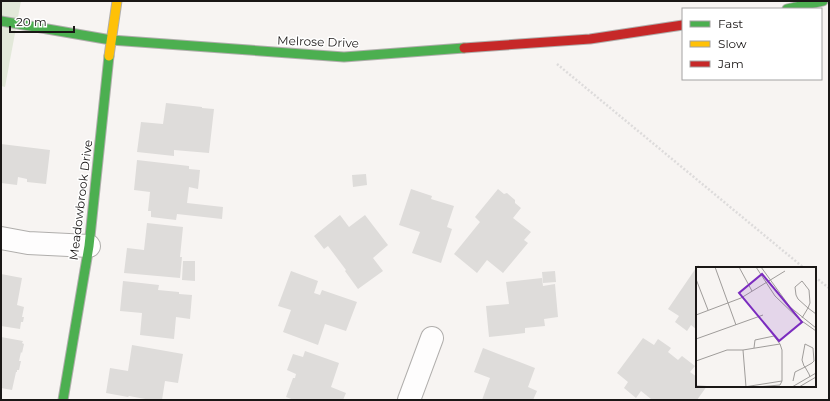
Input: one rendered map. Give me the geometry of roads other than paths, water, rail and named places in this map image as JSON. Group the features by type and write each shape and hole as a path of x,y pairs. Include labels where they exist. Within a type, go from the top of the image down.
{"main road":[{"name":"Meadowbrook Drive","path":"63,400 89,246 111,40 117,1"},
{"path":"792,8 823,1"},
{"name":"Melrose Drive","path":"1,21 111,40 344,57 590,39 682,25"}],"street":[{"path":"1,238 28,243 89,246"},
{"path":"409,400 432,338"}]}
